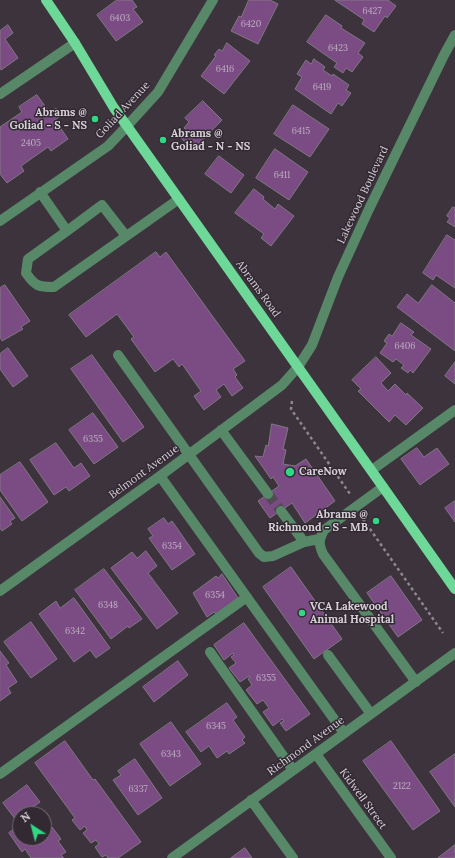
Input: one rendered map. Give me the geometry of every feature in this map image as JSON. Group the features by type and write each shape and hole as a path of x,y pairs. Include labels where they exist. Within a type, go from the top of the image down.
{"main road":[{"name":"Abrams Road","path":"46,0 75,43 114,108 455,589"}],"street":[{"name":"Goliad Avenue","path":"0,221 108,146 158,92 213,0"},
{"name":"Lakewood Boulevard","path":"298,367 312,345 338,277 369,209 455,35"},
{"path":"0,94 75,43"},
{"path":"40,192 67,231"},
{"path":"126,236 102,205 28,259 26,273 33,283 43,287 54,287 179,199"},
{"path":"118,355 259,554 264,557 273,556 304,542 319,539"},
{"name":"Belmont Avenue","path":"0,591 160,476 282,385 298,367"},
{"path":"372,470 455,410"},
{"path":"221,430 268,494"},
{"path":"160,476 344,733"},
{"path":"383,486 324,530 319,539 320,546 323,554 416,682"},
{"path":"281,511 304,542"},
{"path":"0,774 246,597"},
{"path":"210,652 294,770"},
{"name":"Richmond Avenue","path":"172,858 455,653"},
{"path":"328,656 371,714"},
{"name":"Kidwell Street","path":"316,754 391,858"},
{"path":"251,800 293,858"}],"path":[{"path":"292,401 291,409 354,500"},
{"path":"359,513 443,633"}],"building":[{"path":"117,0 132,0 137,7 133,9 143,22 116,41 97,15"},
{"path":"249,0 270,0 278,4 258,44 231,31 239,16 241,17"},
{"path":"335,0 388,0 396,6 387,18 385,16 374,32 362,24 364,20"},
{"path":"326,15 342,26 341,28 365,43 358,53 363,57 352,72 346,68 343,73 334,67 337,63 307,42"},
{"path":"8,25 13,33 5,39 18,58 1,70 0,31"},
{"path":"227,43 250,61 224,94 201,76 216,56 214,55 219,49 222,51"},
{"path":"314,59 325,67 323,70 332,76 333,74 349,85 346,90 351,93 342,106 338,103 331,114 295,89 302,77 297,74 306,60 311,64"},
{"path":"37,95 50,113 56,108 62,115 55,120 68,139 51,151 48,147 21,166 24,171 7,183 0,174 0,127 22,112 19,107"},
{"path":"203,101 222,120 193,150 181,138 187,131 184,128 189,122 185,118"},
{"path":"293,105 329,129 310,157 274,134"},
{"path":"275,149 308,172 289,200 256,178"},
{"path":"219,156 244,175 231,193 205,174"},
{"path":"254,189 275,209 278,204 294,216 271,246 261,238 264,234 235,213"},
{"path":"453,207 455,208 455,227 447,222 450,218 447,216"},
{"path":"447,235 455,240 455,288 436,275 433,280 423,273"},
{"path":"156,252 160,257 166,252 245,361 233,369 237,375 235,377 243,388 232,396 224,384 216,390 221,397 204,410 194,396 201,391 182,364 179,367 173,359 155,372 131,339 134,337 117,314 86,337 69,315"},
{"path":"5,285 30,321 21,327 23,329 2,341 0,337 0,288"},
{"path":"432,285 455,303 455,351 397,307 407,294 418,303"},
{"path":"401,323 414,332 411,335 431,349 413,373 410,370 408,373 401,368 404,365 396,359 393,362 380,353 387,343 384,341 389,334 392,336"},
{"path":"8,348 28,376 13,387 0,369 0,354"},
{"path":"92,355 144,427 123,442 71,369"},
{"path":"376,357 391,373 381,383 388,391 395,384 423,408 406,425 395,415 389,422 358,391 361,389 352,380"},
{"path":"455,362 455,384 445,376"},
{"path":"93,413 118,447 94,464 69,430"},
{"name":"CareNow","path":"272,424 288,428 283,449 286,450 283,464 295,466 306,459 335,501 305,523 292,503 270,518 258,501 279,486 273,477 271,479 255,456 263,457 266,445 268,446"},
{"path":"56,443 74,468 81,463 90,476 69,491 66,487 54,495 30,460"},
{"path":"417,448 424,457 437,448 449,464 420,485 401,459"},
{"path":"20,462 48,502 22,521 0,490 0,475"},
{"path":"0,497 15,518 10,521 12,524 2,531 0,528"},
{"path":"455,501 455,522 445,508"},
{"path":"164,518 168,524 172,521 195,554 172,570 149,538 153,536 148,529"},
{"path":"146,551 157,566 148,573 178,613 157,629 111,568 132,552 137,558"},
{"name":"VCA Lakewood Animal Hospital","path":"291,567 342,639 314,659 263,587"},
{"path":"104,569 142,619 129,628 128,626 111,639 75,590"},
{"path":"222,574 238,598 216,614 214,612 207,617 193,593 216,576 218,578"},
{"path":"391,576 422,620 398,637 367,593"},
{"path":"74,598 110,648 96,658 90,650 74,662 39,614 56,601 60,608"},
{"path":"31,622 57,659 31,678 4,642"},
{"path":"244,623 310,714 286,731 280,723 284,721 282,719 273,726 263,712 269,708 263,700 257,704 246,690 252,685 248,679 250,677 249,676 240,682 229,668 236,663 231,657 234,655 233,653 224,660 214,645"},
{"path":"0,651 9,663 6,665 17,682 8,688 11,693 0,701"},
{"path":"178,661 188,675 154,702 143,687"},
{"path":"227,703 237,717 233,720 245,737 242,740 245,743 229,754 227,751 217,758 209,746 201,752 186,732"},
{"path":"171,722 201,764 170,786 140,744"},
{"path":"65,741 141,842 118,858 108,858 106,855 102,857 95,847 99,844 96,840 91,843 83,833 87,830 85,826 80,830 72,820 75,818 35,763"},
{"path":"391,741 440,811 413,830 363,761"},
{"path":"455,754 455,807 430,772"},
{"path":"135,759 162,798 138,815 113,780 121,775 118,771"},
{"path":"27,785 40,802 35,806 12,806 12,815 3,803"},
{"path":"52,827 61,839 58,841 66,852 61,855 64,858 31,858 25,849 22,852 18,846 52,846"},
{"path":"455,845 455,858 438,858"},
{"path":"245,848 252,858 231,858"}],"tunnel":[{"path":"268,494 281,511"}],"place":[{"name":"Abrams @ Goliad - S - NS","path":"95,119"},
{"name":"Abrams @ Goliad - N - NS","path":"163,140"},
{"name":"CareNow","path":"290,472"},
{"name":"Abrams @ Richmond - S - MB","path":"376,521"},
{"name":"VCA Lakewood Animal Hospital","path":"302,613"}]}
